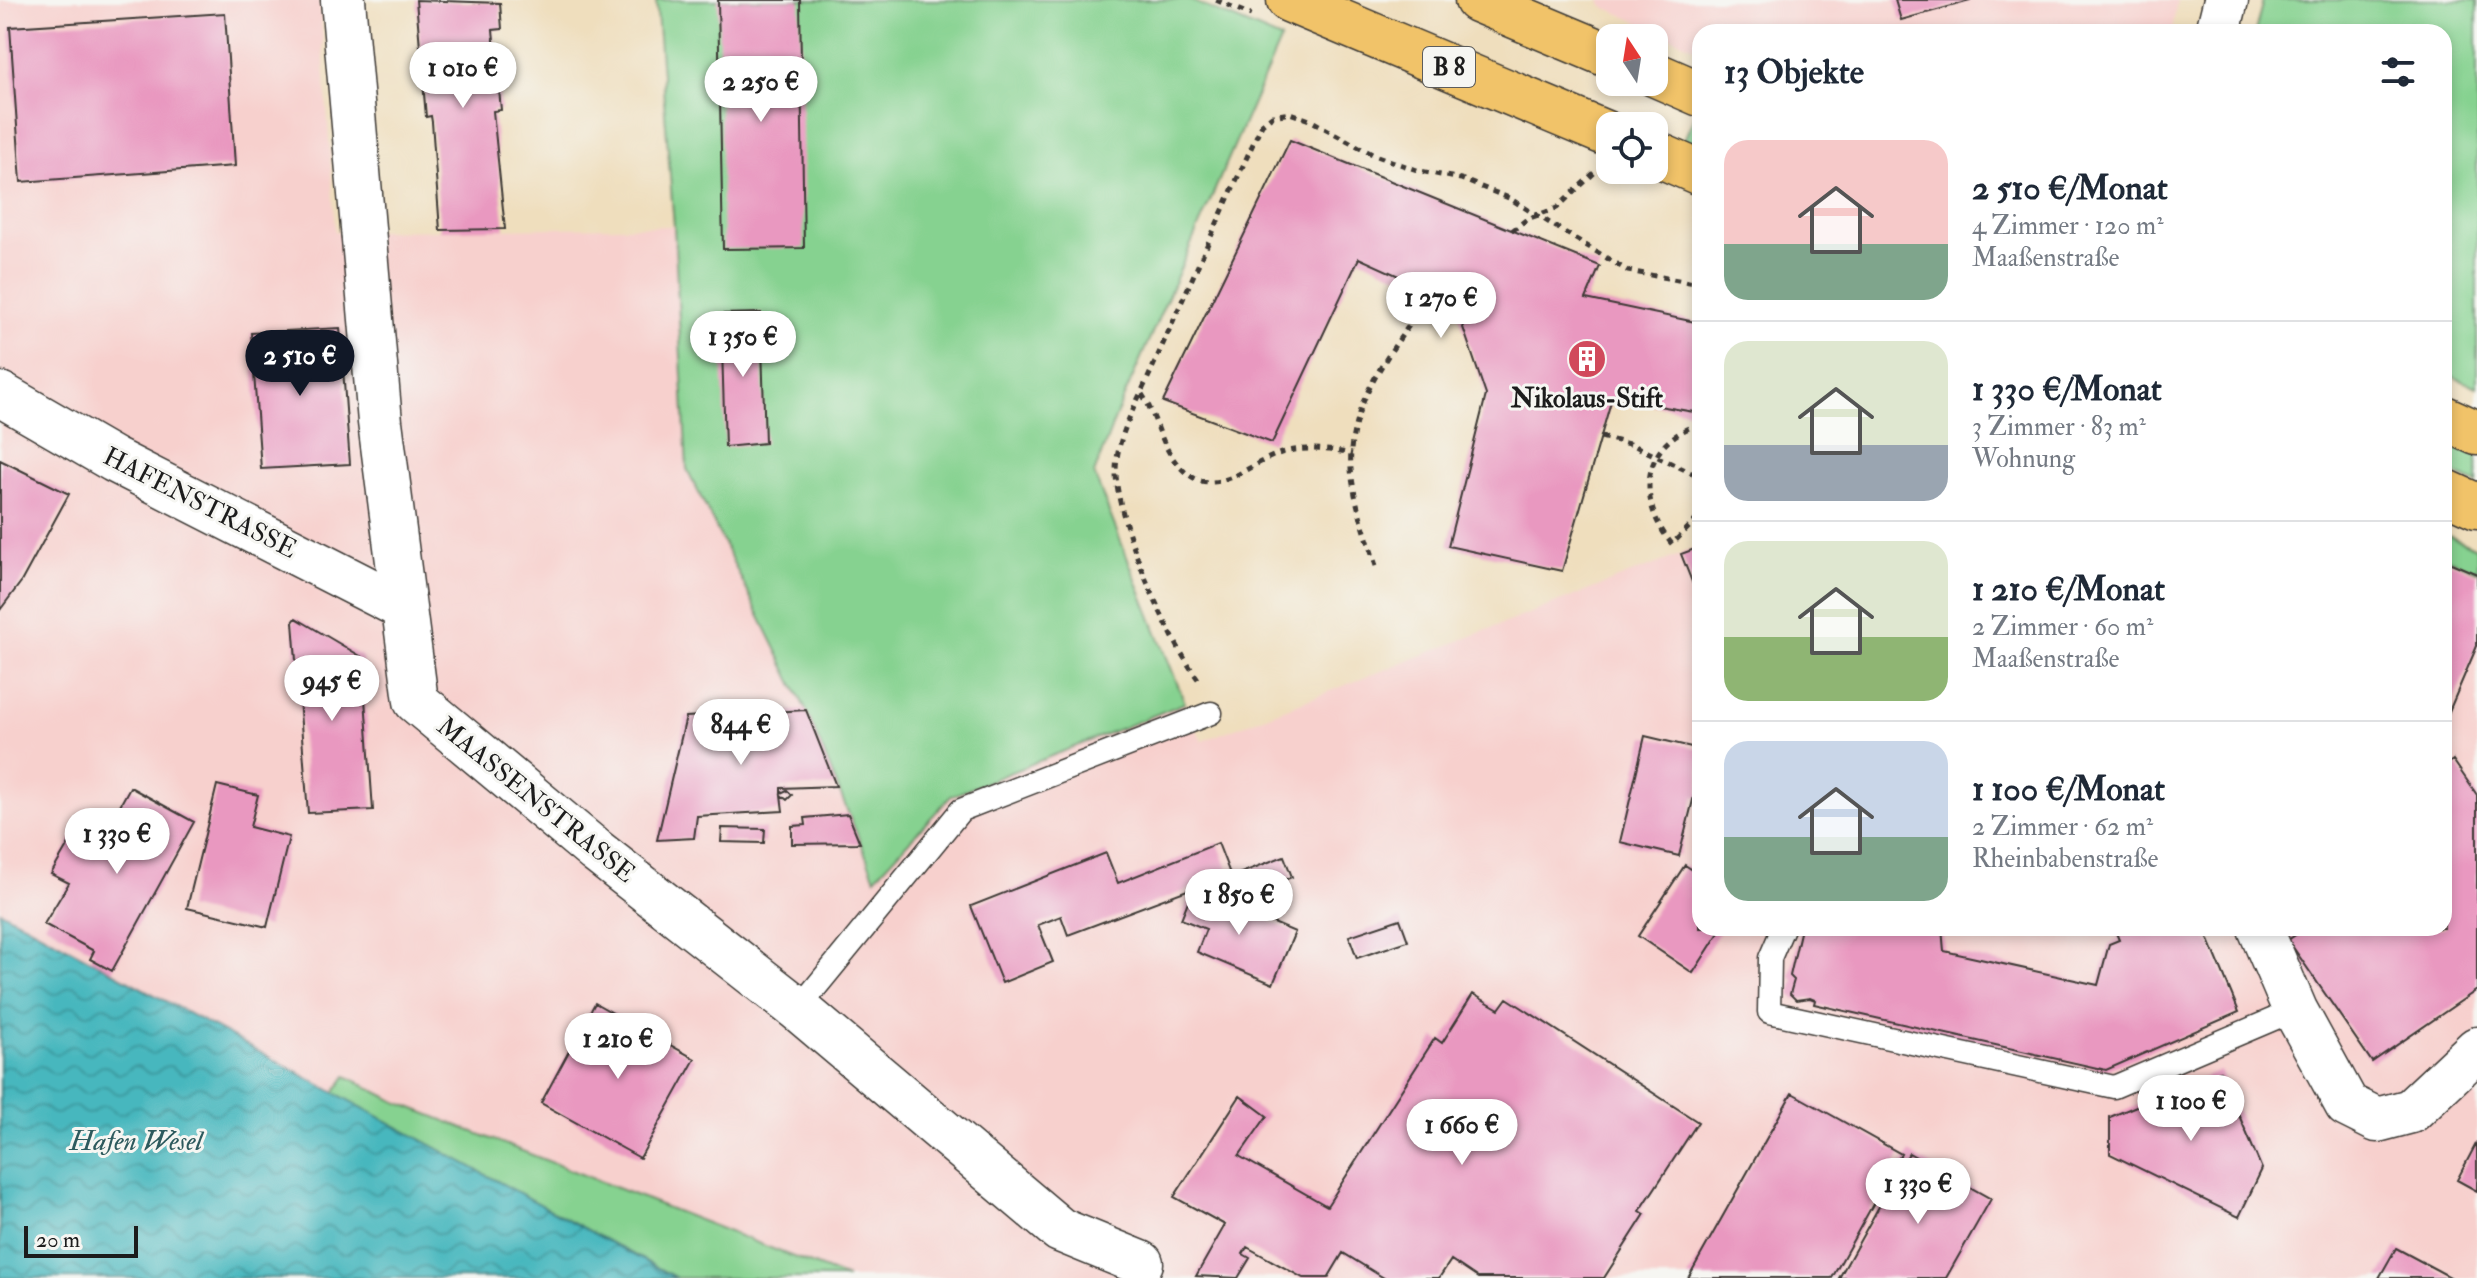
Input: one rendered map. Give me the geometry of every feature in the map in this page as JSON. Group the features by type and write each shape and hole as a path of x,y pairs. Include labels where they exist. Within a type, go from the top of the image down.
{"main road":[{"name":"B 8","path":"1289,0 1596,147"},
{"path":"1477,0 1596,50"},
{"path":"1668,80 1692,91"},
{"path":"1668,159 1692,170"},
{"path":"2452,422 2477,433"},
{"path":"2452,495 2477,506"}],"street":[{"name":"MAASSENSTRASSE","path":"343,0 378,406 416,701 596,851 798,1009 1060,1230 1141,1263"},
{"path":"2220,24 2226,0"},
{"name":"HAFENSTRASSE","path":"0,394 114,460 402,607"},
{"path":"2263,936 2295,1010 2347,1105 2377,1120 2411,1111 2477,1049"}],"lane":[{"path":"798,1009 961,810 1211,713"},
{"path":"1780,936 1770,958 1769,1012 2114,1087 2295,1010"}],"path":[{"path":"1198,679 1182,658 1162,618 1117,492 1120,442 1262,124 1272,116 1290,113 1310,120 1374,155 1420,171 1461,179 1509,198 1628,271 1692,283"},
{"path":"1512,231 1527,219 1557,208 1596,162"},
{"path":"1376,566 1359,512 1351,467 1356,428 1370,388 1393,347 1434,292"},
{"path":"1142,394 1166,448 1180,468 1199,480 1233,480 1273,455 1304,448 1352,454"},
{"path":"1692,428 1674,436 1658,455 1647,486 1656,525 1672,544 1692,524"},
{"path":"1601,437 1658,455 1692,473"}],"shaded area":[{"path":"0,0 320,0 335,232 674,226 687,469 806,710 875,877 951,796 1185,703 1202,741 1692,550 1692,936 2452,936 2452,560 2477,571 2477,1278 847,1278 397,1102 346,1076 333,1095 0,911"},
{"path":"1600,0 2177,0 2173,24 1692,24 1692,46 1668,36 1668,24 1642,24 1602,6"}],"green space":[{"path":"656,0 1190,0 1281,39 1117,413 1094,474 1185,703 951,796 875,878 806,710 687,469 674,226"},
{"path":"2263,0 2477,0 2477,387 2452,376 2452,24 2257,24"},
{"path":"1692,121 1692,146 1683,142"},
{"path":"2452,441 2477,452 2477,484 2452,473"},
{"path":"2452,537 2477,548 2477,571 2452,560"},
{"path":"346,1076 397,1102 847,1278 676,1278 333,1095"}],"water":[{"name":"Hafen Wesel","path":"0,911 676,1278 0,1278"}],"building":[{"path":"416,0 500,3 502,29 493,30 501,110 493,111 505,229 440,230 432,122 431,116 426,117"},
{"path":"718,0 800,0 804,248 723,249"},
{"path":"1895,0 1970,0 1970,1 1901,20"},
{"path":"225,13 235,166 21,182 10,27"},
{"name":"Nikolaus-Stift","path":"1290,140 1600,266 1586,299 1692,321 1692,412 1612,398 1562,571 1448,546 1486,395 1454,301 1359,258 1272,443 1163,402"},
{"path":"761,313 765,443 725,447 721,314"},
{"path":"340,328 350,464 261,469 251,333"},
{"path":"0,460 69,494 21,582 0,610"},
{"path":"1692,550 1692,582 1681,554"},
{"path":"2452,563 2477,574 2477,646 2452,704"},
{"path":"296,618 362,657 373,810 308,813 293,622"},
{"path":"806,710 836,786 781,788 781,793 787,790 792,795 787,800 781,795 783,811 697,816 694,838 657,840 686,717"},
{"path":"1645,736 1692,747 1692,804 1679,856 1620,842"},
{"path":"2452,761 2477,795 2477,990 2372,1062 2288,940 2294,936 2452,936"},
{"path":"217,785 258,795 250,827 289,837 267,927 187,908"},
{"path":"130,787 194,822 112,971 90,959 94,951 44,924 69,883 51,874 72,838 95,851"},
{"path":"848,814 860,843 792,844 792,826 806,825 805,818"},
{"path":"722,828 765,829 764,843 721,842"},
{"path":"1218,843 1230,874 1068,935 1061,916 1038,925 1053,962 1002,983 971,906 1106,853 1118,883"},
{"path":"1284,856 1292,877 1244,896 1236,875"},
{"path":"1685,865 1692,870 1692,936 1717,936 1693,973 1638,936"},
{"path":"1193,889 1295,932 1273,984 1197,952 1206,929 1181,919"},
{"path":"1400,919 1408,941 1357,958 1349,936"},
{"path":"1799,936 1943,936 1944,951 2098,985 2109,944 2119,940 2117,936 2207,936 2239,1012 2106,1070 1814,1004 1815,1000 1810,998 1796,1000 1790,994 1794,980 1790,976"},
{"path":"1473,994 1499,1009 1507,998 1698,1122 1640,1211 1645,1214 1604,1278 1478,1278 1451,1260 1439,1278 1384,1278 1343,1253 1328,1278 1303,1278 1247,1247 1243,1254 1250,1258 1238,1278 1196,1276 1225,1225 1174,1197 1240,1096 1267,1116 1239,1156 1327,1206 1435,1038 1442,1043"},
{"path":"595,1003 695,1059 640,1158 541,1103"},
{"path":"2220,1071 2262,1169 2239,1217 2110,1154 2110,1117"},
{"path":"1792,1093 1901,1154 1832,1278 1688,1278"},
{"path":"2477,1142 2477,1191 2457,1180"},
{"path":"1909,1153 1991,1199 1946,1278 1839,1278"},
{"path":"2396,1248 2452,1278 2379,1278"}],"place":[{"name":"Nikolaus-Stift","path":"1587,359"}]}
